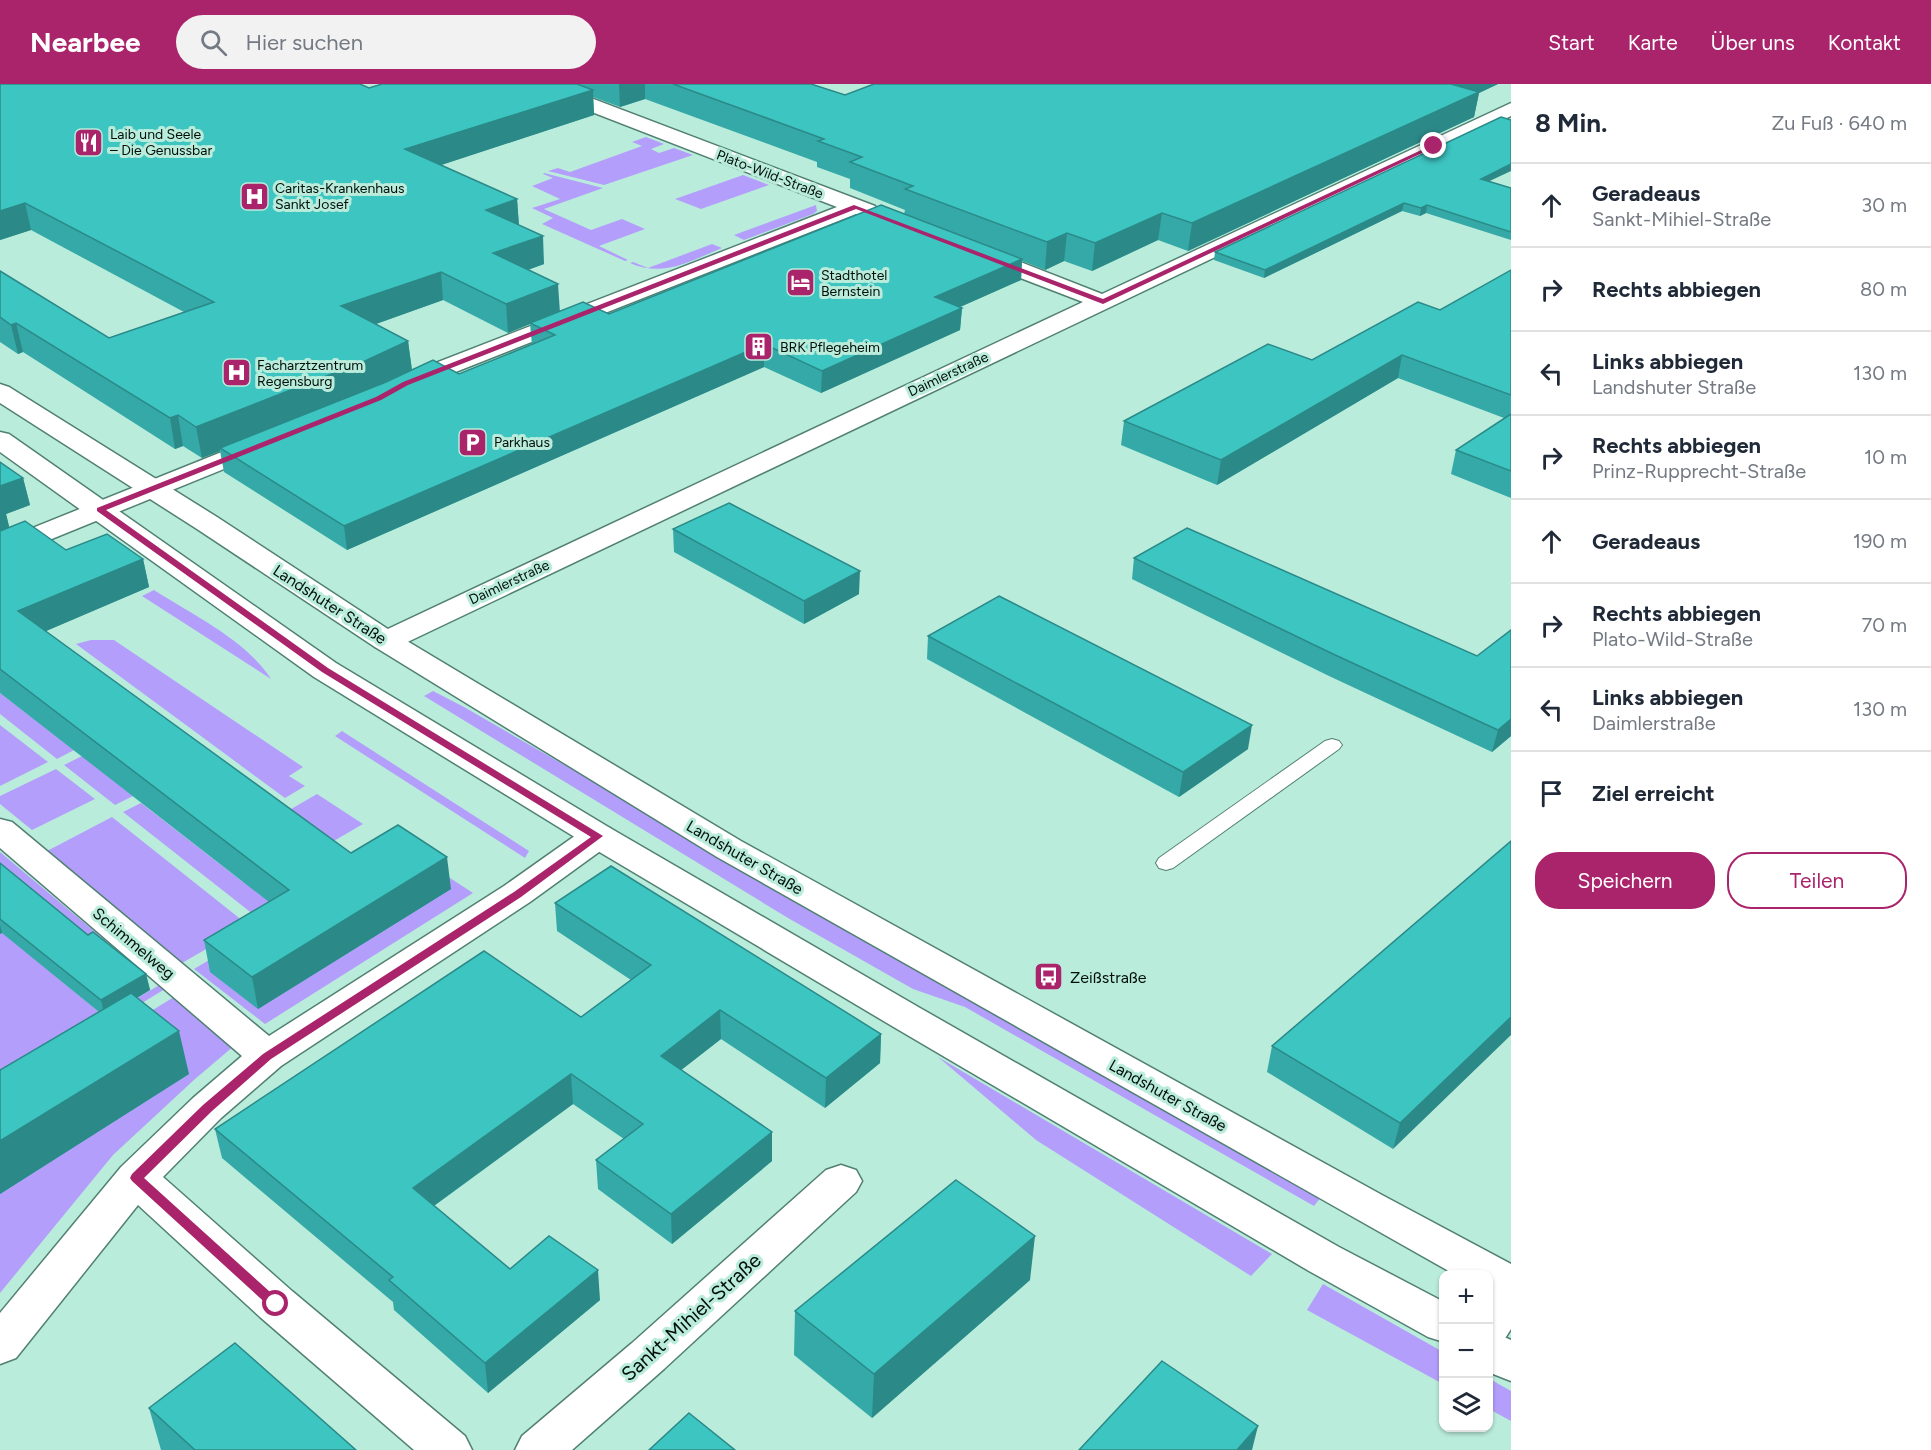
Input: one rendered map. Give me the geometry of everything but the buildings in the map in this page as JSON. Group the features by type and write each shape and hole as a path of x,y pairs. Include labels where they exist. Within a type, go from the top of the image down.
{"street":[{"name":"Plato-Wild-Straße","path":"537,84 890,220"},
{"name":"Daimlerstraße","path":"386,641 1511,109"},
{"path":"387,393 856,207"},
{"path":"965,249 1103,302"},
{"name":"Landshuter Straße","path":"0,392 153,488 386,641 739,855 1367,1207 1511,1285"},
{"path":"0,551 285,435"},
{"path":"0,440 325,670 598,836 1324,1259 1439,1322"},
{"name":"Schimmelweg","path":"2,836 267,1056"},
{"path":"0,1345 136,1178 207,1108 267,1056 517,894 598,836"},
{"path":"136,1178 276,1304 448,1450"},
{"name":"Sankt-Mihiel-Straße","path":"539,1450 648,1356 841,1181"},
{"path":"1490,1324 1511,1292"},
{"path":"1493,1352 1511,1362"}],"lane":[{"path":"1166,863 1332,745"}],"shaded area":[{"path":"646,137 664,144 651,149 659,153 674,148 693,155 604,185 548,171 558,168 570,172 642,146 632,142"},
{"path":"544,173 603,188 544,209 591,230 622,219 645,229 599,246 628,260 625,261 542,224 553,218 532,208 560,199 532,186 553,178"},
{"path":"743,175 769,185 701,209 675,199"},
{"path":"816,205 817,211 813,214 744,240 734,235"},
{"path":"712,244 722,248 677,266 648,268"},
{"path":"154,590 233,640 248,652 271,679 142,596"},
{"path":"91,640 114,640 303,767 289,776 305,786 285,798 76,644"},
{"path":"433,691 1321,1197 1314,1206 965,1007 913,989 788,918 424,696"},
{"path":"0,693 74,750 57,759 0,714"},
{"path":"0,725 48,762 0,786"},
{"path":"342,731 529,851 525,858 335,736"},
{"path":"82,756 133,796 115,805 64,765"},
{"path":"56,769 95,799 32,830 0,804 0,796"},
{"path":"317,794 363,824 332,842 286,812"},
{"path":"141,803 243,882 306,848 258,918 123,812"},
{"path":"112,817 248,925 182,963 47,851"},
{"path":"401,846 473,893 265,1024 194,969"},
{"path":"0,852 107,942 54,975 105,1017 161,984 165,989 14,1081 0,1069 0,934 43,911 0,875"},
{"path":"174,997 234,1046 113,1155 0,1293 0,1194 81,1054"},
{"path":"938,1057 1272,1254 1251,1276 1036,1140"},
{"path":"1323,1284 1439,1350 1439,1382 1307,1310"},
{"path":"1493,1381 1511,1391 1511,1421 1493,1411"}],"place":[{"name":"Laib und Seele – Die Genussbar","path":"89,142"},
{"name":"Caritas-Krankenhaus Sankt Josef","path":"254,196"},
{"name":"Stadthotel Bernstein","path":"800,283"},
{"name":"BRK Pflegeheim","path":"759,347"},
{"name":"Facharztzentrum Regensburg","path":"236,373"},
{"name":"Parkhaus","path":"473,442"},
{"name":"Zeißstraße","path":"1049,977"}],"route":[{"path":"276,1304 136,1178 207,1108 267,1056 517,894 598,836 325,670 100,510 379,398 405,384 856,207 1103,302 1434,146"}]}
